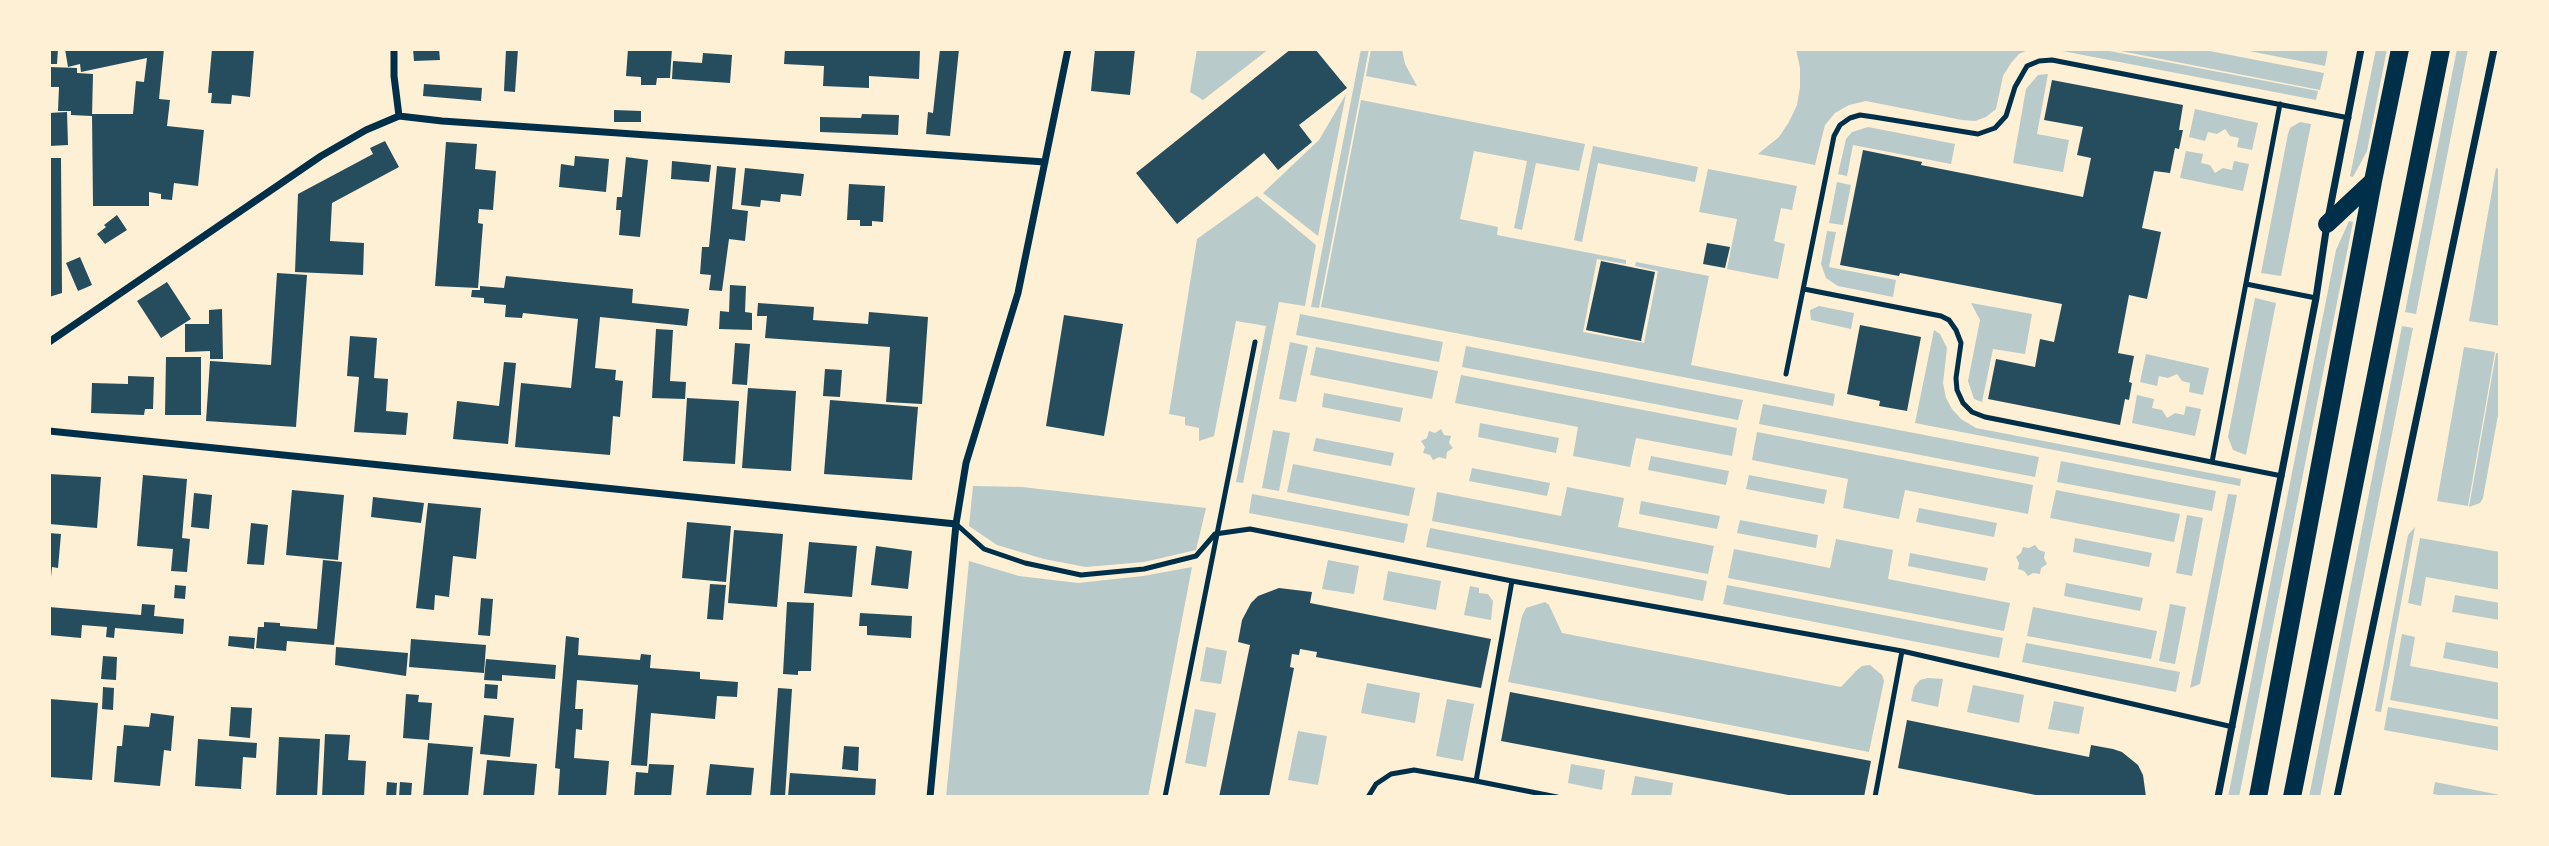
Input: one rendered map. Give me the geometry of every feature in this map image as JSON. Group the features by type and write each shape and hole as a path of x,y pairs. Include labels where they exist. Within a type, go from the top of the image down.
{"main road":[{"path":"2258,797 2400,49"},
{"path":"2292,797 2441,49"},
{"path":"2327,225 2373,181"}],"street":[{"path":"394,49 399,116"},
{"path":"930,797 956,524 966,463 1018,293 1068,49"},
{"path":"2218,797 2282,476 2361,49"},
{"path":"2337,797 2494,49"},
{"path":"49,342 321,156 366,130 399,116 1045,162"},
{"path":"49,431 956,524"}],"lane":[{"path":"1786,374 1835,136 1840,125 1850,118 1860,115 1979,134 1995,128 2006,116 2019,76 2027,66 2052,60 2349,118"},
{"path":"2212,462 2280,104"},
{"path":"2246,284 2316,298"},
{"path":"1804,289 1941,316 1949,320 1961,343 1957,390 1963,403 1972,412 2015,424 2282,476"},
{"path":"1165,797 1255,342"},
{"path":"956,524 984,549 1025,563 1081,575 1144,569 1196,556 1216,534 1250,529 1511,581 1902,651 2234,727"},
{"path":"1476,781 1511,581"},
{"path":"1875,797 1902,651"},
{"path":"1368,797 1376,784 1391,774 1414,770 1557,797"}],"shaded area":[{"path":"1197,49 1269,49 1203,100 1190,92"},
{"path":"1361,49 1369,49 1319,308 1311,307"},
{"path":"1371,49 1402,49 1405,64 1417,86 1366,76"},
{"path":"1796,49 2030,49 2019,54 2011,63 2003,76 1996,109 1986,117 1975,121 1962,120 1866,101 1849,105 1835,113 1825,125 1815,165 1758,154 1779,137 1797,105 1800,68"},
{"path":"2052,49 2099,49 2318,91 2316,100"},
{"path":"2110,49 2199,49 2324,73 2320,90"},
{"path":"2239,49 2328,49 2325,66"},
{"path":"2376,49 2387,49 2367,151 2353,177 2350,176"},
{"path":"2457,49 2468,49 2416,314 2405,312"},
{"path":"2048,74 2037,134 2069,140 2063,172 2013,163 2026,89 2038,75"},
{"path":"1346,94 1318,236 1263,193 1319,140"},
{"path":"1361,100 1585,144 1579,171 1536,163 1522,230 1514,228 1527,161 1474,151 1460,219 1498,227 1497,235 1626,260 1626,264 1597,259 1583,332 1644,343 1658,271 1635,266 1636,262 1709,276 1691,365 1835,394 1833,406 1321,307"},
{"path":"2195,109 2258,123 2252,150 2237,147 2239,138 2230,136 2225,129 2217,134 2208,132 2205,141 2189,137"},
{"path":"2300,122 2311,124 2281,276 2261,273 2288,134 2290,128"},
{"path":"1868,127 1955,144 1951,164 1853,145 1847,176 1838,174 1846,139 1852,132"},
{"path":"1593,146 1698,167 1695,182 1598,163 1582,242 1574,240"},
{"path":"2186,151 2203,154 2201,163 2210,165 2215,173 2223,168 2232,170 2234,161 2249,164 2243,191 2180,178"},
{"path":"2496,168 2500,169 2500,326 2469,321"},
{"path":"1708,169 1797,186 1792,210 1781,208 1774,241 1785,244 1778,279 1727,269 1737,219 1699,212"},
{"path":"1837,182 1851,185 1843,225 1829,223"},
{"path":"1257,196 1316,245 1305,306 1279,302 1243,483 1236,482 1266,326 1236,321 1214,436 1199,441 1199,428 1185,425 1185,417 1169,414 1197,239"},
{"path":"2349,221 2353,222 2239,797 2228,797 2336,250"},
{"path":"1827,231 1836,232 1829,267 1896,280 1893,297 1838,286 1826,278 1821,264"},
{"path":"2255,298 2276,303 2246,455 2233,450 2228,437"},
{"path":"1971,303 2032,314 2025,354 1993,349 1982,402 1974,399 1968,381 1980,320"},
{"path":"1819,306 1854,313 1851,329 1811,320 1810,310"},
{"path":"1300,314 1443,342 1439,362 1296,335"},
{"path":"2402,326 2413,328 2320,797 2309,797"},
{"path":"1934,330 1940,334 1947,348 1943,383 1946,398 1961,419 1976,428 2241,479 2240,486 1915,423"},
{"path":"1290,342 1308,346 1296,402 1279,399"},
{"path":"1466,346 1743,400 1738,420 1462,367"},
{"path":"1316,347 1438,371 1432,399 1310,375"},
{"path":"2464,347 2495,352 2468,506 2437,501"},
{"path":"2496,353 2500,354 2500,404 2483,498 2480,503 2469,507"},
{"path":"2146,354 2209,368 2203,395 2189,392 2190,383 2182,381 2177,374 2168,378 2159,376 2157,386 2140,382"},
{"path":"1461,375 1737,428 1732,456 1636,438 1630,467 1573,456 1578,427 1455,403"},
{"path":"1324,393 1403,408 1400,422 1322,407"},
{"path":"2137,395 2154,399 2152,408 2162,410 2167,418 2175,413 2184,415 2186,406 2201,409 2195,436 2132,423"},
{"path":"1763,404 2039,457 2035,477 1759,424"},
{"path":"1480,423 1559,438 1556,453 1478,437"},
{"path":"1441,429 1444,435 1451,436 1449,443 1453,448 1447,452 1446,459 1439,457 1433,460 1430,455 1423,453 1425,447 1421,441 1427,438 1429,431 1435,433"},
{"path":"1273,430 1290,433 1279,491 1262,488"},
{"path":"1757,432 2033,485 2028,514 1905,490 1899,519 1843,508 1848,479 1752,460"},
{"path":"1316,438 1394,453 1391,466 1313,451"},
{"path":"1651,456 1729,471 1726,485 1648,470"},
{"path":"2061,461 2216,491 2212,511 2057,482"},
{"path":"1293,464 1415,488 1409,516 1287,492"},
{"path":"1472,468 1550,483 1547,496 1469,481"},
{"path":"1749,475 1827,490 1824,504 1746,489"},
{"path":"973,486 1022,487 1206,508 1196,550 1144,562 1086,567 1044,559 997,545 969,526"},
{"path":"1567,487 1624,498 1618,527 1714,546 1708,574 1432,521 1437,492 1561,516"},
{"path":"2056,490 2180,514 2174,542 2050,518"},
{"path":"1252,494 1408,524 1404,543 1249,513"},
{"path":"2228,494 2237,495 2200,684 2190,688"},
{"path":"1641,501 1720,516 1717,529 1639,514"},
{"path":"1919,508 1997,523 1994,537 1916,522"},
{"path":"2187,515 2203,518 2192,576 2176,573"},
{"path":"1740,520 1818,535 1816,548 1737,533"},
{"path":"2415,527 2381,712 2375,711 2408,535"},
{"path":"1430,528 1707,581 1703,601 1426,547"},
{"path":"2075,538 2152,553 2149,567 2073,552"},
{"path":"2420,538 2500,552 2500,590 2426,577 2421,606 2408,603"},
{"path":"1836,539 1893,550 1888,579 2010,603 2004,631 1728,578 1734,549 1830,568"},
{"path":"2035,545 2045,552 2047,564 2041,568 2040,574 2033,573 2028,576 2018,569 2016,557 2023,547"},
{"path":"1910,553 1988,568 1985,581 1908,566"},
{"path":"1328,560 1359,566 1354,594 1322,589"},
{"path":"969,561 1019,576 1078,583 1143,576 1192,567 1148,797 946,797"},
{"path":"1388,571 1441,581 1436,610 1383,600"},
{"path":"2066,583 2143,598 2140,611 2064,596"},
{"path":"1727,585 2003,638 1999,658 1723,604"},
{"path":"1470,586 1479,588 1479,593 1488,594 1493,601 1491,620 1464,615"},
{"path":"2455,595 2500,603 2500,620 2452,612"},
{"path":"1545,602 1562,633 1841,687 1862,666 1870,665 1882,675 1884,681 1869,752 1508,682 1522,616 1526,608"},
{"path":"2170,604 2186,607 2175,664 2159,661"},
{"path":"2033,607 2157,631 2151,659 2027,636"},
{"path":"2402,634 2415,637 2410,666 2500,683 2500,720 2390,700"},
{"path":"2446,642 2500,652 2500,669 2443,658"},
{"path":"2026,643 2180,672 2176,692 2022,662"},
{"path":"1206,647 1227,651 1221,684 1200,681"},
{"path":"1943,679 1938,707 1911,701 1914,687 1920,680"},
{"path":"1367,683 1420,693 1415,723 1361,713"},
{"path":"1973,685 2024,695 2019,723 1967,712"},
{"path":"1447,699 1474,704 1463,761 1436,756"},
{"path":"2054,701 2084,707 2079,734 2048,729"},
{"path":"2388,707 2500,727 2500,751 2384,730"},
{"path":"1195,709 1216,713 1206,767 1185,763"},
{"path":"1298,731 1327,736 1318,785 1288,780"},
{"path":"1571,764 1605,770 1602,790 1568,783"},
{"path":"1635,776 1673,783 1671,797 1631,796"},
{"path":"2435,782 2500,797 2449,797 2433,794"}],"building":[{"path":"49,49 58,49 57,64 49,64"},
{"path":"65,49 164,49 159,99 170,100 167,126 204,130 198,186 174,183 172,200 161,199 161,194 149,192 149,206 93,206 92,114 133,114 136,81 144,82 147,58 81,72 80,64 68,67"},
{"path":"212,49 254,49 250,97 232,95 231,104 211,103 212,93 208,93"},
{"path":"413,49 439,49 440,60 414,61"},
{"path":"506,49 518,49 515,92 504,91"},
{"path":"628,49 672,49 670,78 657,78 656,85 641,85 641,77 626,76"},
{"path":"785,49 920,49 919,79 869,76 869,88 823,86 824,66 784,64"},
{"path":"940,49 959,49 950,136 926,134 928,112 933,113"},
{"path":"1095,49 1135,49 1130,95 1091,91"},
{"path":"1291,49 1315,49 1347,88 1299,125 1312,142 1278,170 1264,153 1177,224 1136,173"},
{"path":"703,53 732,55 730,83 672,79 673,61 702,63"},
{"path":"49,67 77,68 77,73 93,74 92,116 58,111 59,87 51,87 49,84"},
{"path":"2052,80 2183,105 2179,130 2183,130 2179,149 2175,148 2170,173 2154,171 2142,228 2161,232 2147,299 2129,295 2118,353 2134,356 2129,400 2125,399 2120,425 1988,399 1996,359 2035,367 2040,339 2054,342 2062,304 1900,273 1899,276 1840,265 1863,150 1922,162 1921,165 2083,197 2091,158 2077,155 2083,127 2044,120"},
{"path":"424,84 482,88 481,101 423,96"},
{"path":"614,110 641,111 641,122 614,122"},
{"path":"67,112 68,145 49,146 49,113"},
{"path":"862,114 899,115 898,135 820,132 820,117 861,118"},
{"path":"385,141 399,167 332,203 330,241 364,243 363,275 295,272 298,194 373,154 370,148"},
{"path":"446,142 477,144 475,169 496,171 493,210 479,209 478,223 483,224 478,288 435,286"},
{"path":"575,156 609,159 606,192 559,187 561,164 574,166"},
{"path":"626,157 648,160 640,237 619,235 621,210 616,210 617,197 622,197"},
{"path":"49,158 61,158 62,293 49,297"},
{"path":"672,161 711,165 709,182 671,179"},
{"path":"717,166 736,168 732,209 748,211 745,241 729,239 722,291 709,290 711,275 700,274 702,247 709,247"},
{"path":"745,168 804,174 801,196 781,194 780,202 761,200 760,207 741,205"},
{"path":"849,184 885,186 883,222 872,221 872,226 860,226 860,220 847,220"},
{"path":"117,215 127,230 105,244 97,234"},
{"path":"1707,243 1730,247 1725,268 1703,264"},
{"path":"80,257 92,285 78,291 66,263"},
{"path":"1601,261 1655,272 1641,341 1586,330"},
{"path":"277,273 307,275 296,427 206,421 210,361 271,365"},
{"path":"506,276 633,289 632,303 689,309 687,326 600,317 595,368 616,370 615,380 623,381 620,417 613,416 610,455 515,447 521,383 571,388 578,319 523,313 522,318 505,317 506,305 484,303 484,298 471,297 472,290 480,290 480,286 504,288"},
{"path":"167,282 191,319 161,338 137,301"},
{"path":"730,285 746,286 745,312 752,313 752,330 719,329 720,311 729,312"},
{"path":"758,303 814,307 813,320 868,324 869,312 928,317 922,404 886,402 890,347 765,338 767,316 757,316"},
{"path":"222,309 223,359 210,359 210,351 185,352 185,324 209,324 209,310"},
{"path":"1064,315 1123,324 1104,436 1046,426"},
{"path":"1860,325 1921,337 1907,411 1879,406 1880,401 1847,394"},
{"path":"656,329 673,330 670,381 686,382 685,399 652,398"},
{"path":"350,336 377,338 374,378 388,379 386,411 408,413 406,435 354,432 359,377 347,376"},
{"path":"735,343 750,344 747,385 732,384"},
{"path":"166,357 201,357 201,415 165,415"},
{"path":"504,362 516,363 508,444 453,439 457,401 499,406"},
{"path":"825,369 842,370 840,397 823,396"},
{"path":"128,376 154,377 153,409 145,409 144,415 91,413 92,383 128,384"},
{"path":"748,388 796,391 791,471 742,468"},
{"path":"687,398 739,401 735,464 683,461"},
{"path":"830,400 918,407 912,480 824,474"},
{"path":"49,474 101,477 97,528 49,524"},
{"path":"143,475 187,479 182,538 190,539 187,572 171,571 173,549 137,546"},
{"path":"292,490 344,495 338,560 286,555"},
{"path":"194,493 212,495 209,529 191,527"},
{"path":"373,497 424,503 421,523 371,517"},
{"path":"428,503 481,508 476,559 453,556 449,597 435,595 434,610 416,608"},
{"path":"687,522 731,526 726,582 682,578"},
{"path":"251,523 268,525 264,565 247,564"},
{"path":"734,530 783,534 777,607 728,603"},
{"path":"49,533 61,534 58,568 52,567 51,577 49,577"},
{"path":"809,542 857,546 852,597 804,593"},
{"path":"876,546 912,551 908,589 871,585"},
{"path":"323,560 342,562 334,645 287,641 286,651 256,648 258,627 264,627 264,622 317,629"},
{"path":"710,584 726,585 723,620 707,619"},
{"path":"175,585 186,586 185,599 174,598"},
{"path":"1279,588 1312,592 1310,603 1491,639 1481,688 1316,657 1317,652 1300,649 1299,655 1292,654 1290,667 1294,668 1269,797 1219,797 1250,645 1238,642 1242,620 1258,596"},
{"path":"481,598 493,599 490,636 478,635"},
{"path":"787,602 814,603 811,671 798,671 798,675 783,674"},
{"path":"142,604 155,605 154,616 184,619 183,634 115,628 114,638 106,637 107,627 82,625 81,638 49,635 49,607 141,615"},
{"path":"860,613 912,616 911,638 867,635 867,626 859,626"},
{"path":"229,636 255,638 254,649 228,646"},
{"path":"566,636 579,638 578,655 640,660 641,654 651,655 650,668 700,672 700,679 738,682 737,697 717,696 715,719 651,713 647,766 631,765 638,685 577,680 575,709 583,709 582,730 576,729 574,758 609,761 606,797 558,797 560,769 555,768"},
{"path":"411,639 486,645 484,673 409,667"},
{"path":"336,647 408,653 406,676 335,665"},
{"path":"103,656 117,657 116,680 101,679"},
{"path":"486,659 556,665 555,679 502,675 502,681 484,680"},
{"path":"485,684 498,685 497,699 484,698"},
{"path":"103,687 114,688 113,710 102,709"},
{"path":"778,688 792,689 785,797 770,797"},
{"path":"1510,692 1871,761 1864,797 1799,797 1501,741"},
{"path":"406,694 419,695 418,702 432,703 429,740 403,738"},
{"path":"50,699 98,703 92,780 49,777"},
{"path":"231,707 252,708 250,738 229,736"},
{"path":"151,713 174,716 171,751 164,750 160,786 114,782 117,746 122,746 124,725 149,727"},
{"path":"484,715 514,718 510,757 480,754"},
{"path":"1907,720 2089,757 2091,745 2113,749 2122,752 2138,765 2143,775 2146,797 2046,797 1898,768"},
{"path":"325,734 350,735 348,760 366,761 364,797 322,797"},
{"path":"279,737 320,739 317,797 276,797"},
{"path":"198,739 257,743 256,758 243,757 241,789 195,786"},
{"path":"428,743 473,747 468,797 423,797"},
{"path":"844,746 859,747 858,771 842,769"},
{"path":"487,760 537,764 534,797 483,797"},
{"path":"649,764 674,765 671,797 634,797 636,772 648,773"},
{"path":"710,764 754,768 751,797 706,797"},
{"path":"790,773 876,779 875,797 788,797"},
{"path":"387,782 397,783 396,797 386,797"},
{"path":"400,782 412,783 411,797 399,797"}]}
